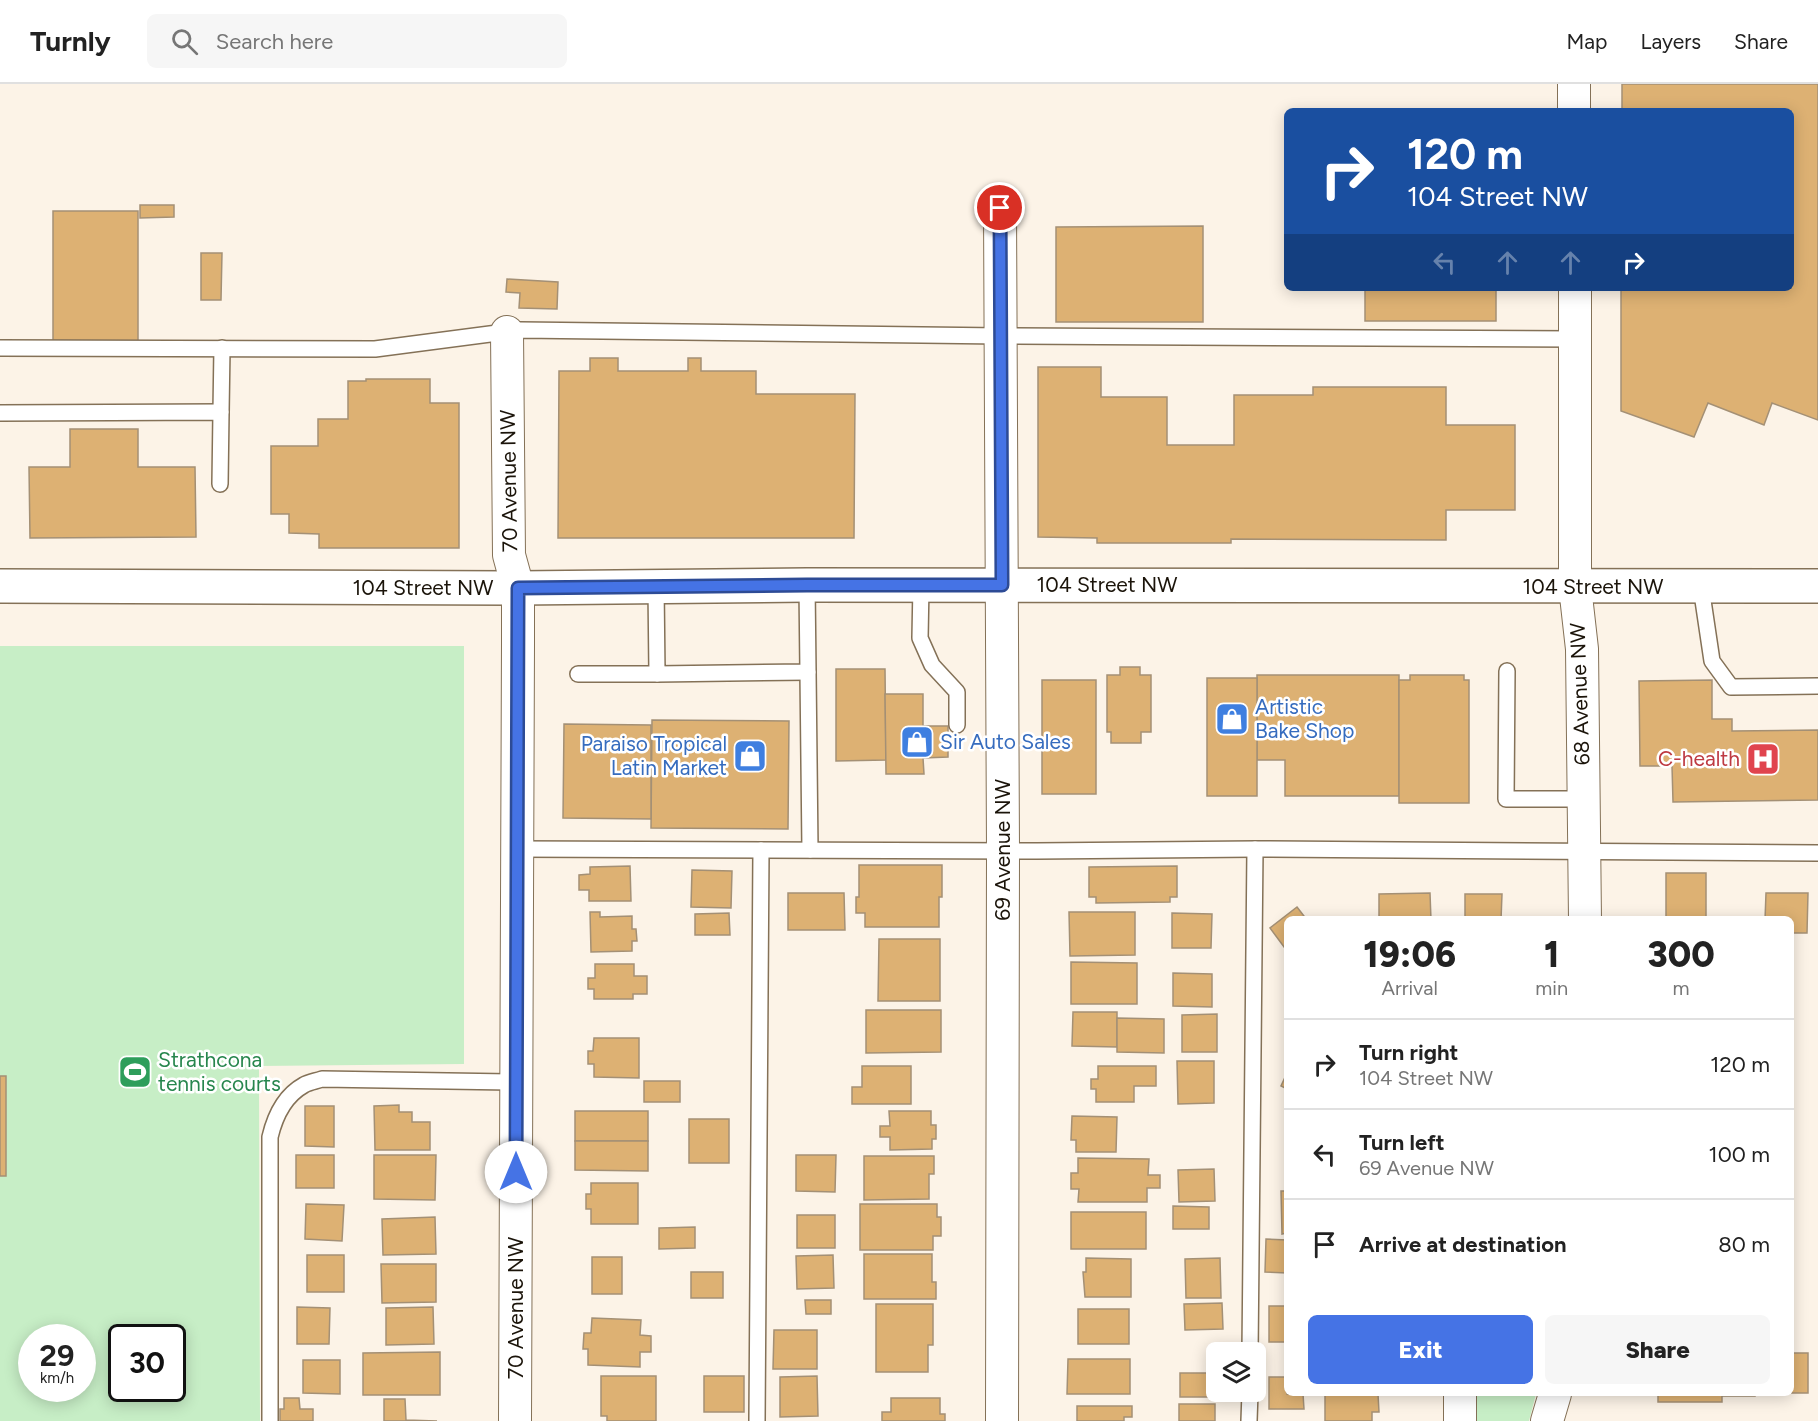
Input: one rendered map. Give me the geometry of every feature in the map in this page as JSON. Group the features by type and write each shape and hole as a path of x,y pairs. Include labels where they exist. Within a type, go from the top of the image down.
{"main road":[{"name":"104 Street NW","path":"0,586 518,588 807,585 1818,586"}],"street":[{"path":"1574,84 1574,108"},
{"name":"69 Avenue NW","path":"1000,208 1003,850 1002,1421"},
{"name":"68 Avenue NW","path":"1575,291 1575,587 1582,649 1584,916"},
{"name":"70 Avenue NW","path":"507,332 509,555 518,588 515,1421"},
{"path":"1460,1396 1460,1421"},
{"path":"1547,1421 1554,1396"}],"lane":[{"path":"0,348 375,349 507,332 545,330 1001,336 1575,339"},
{"path":"220,484 222,348"},
{"path":"0,412 221,412"},
{"path":"807,585 810,850"},
{"path":"921,585 920,638 932,665 957,692 957,725"},
{"path":"656,586 657,674"},
{"path":"1701,587 1712,661 1731,687 1818,686"},
{"path":"1507,671 1506,798 1583,799"},
{"path":"578,674 808,672"},
{"path":"518,849 1255,849 1818,853"},
{"path":"1250,1342 1255,849"},
{"path":"757,1421 761,850"},
{"path":"270,1421 270,1137 275,1115 288,1098 304,1084 322,1079 516,1082"},
{"path":"1249,1421 1250,1402"}],"green space":[{"path":"0,646 464,646 464,1064 259,1066 260,1421 0,1421"},
{"path":"1477,1396 1535,1396 1529,1421 1477,1421"}],"building":[{"path":"1622,84 1818,84 1818,420 1772,403 1764,425 1708,403 1694,437 1621,411 1621,291 1794,291 1794,108 1622,108"},
{"path":"140,205 174,205 174,217 140,218"},
{"path":"53,211 138,211 138,341 53,341"},
{"path":"1203,226 1203,322 1056,322 1056,227"},
{"path":"201,253 222,253 221,300 201,300"},
{"path":"507,279 558,282 557,309 519,308 520,293 506,292"},
{"path":"1365,291 1496,291 1496,321 1365,321"},
{"path":"590,358 618,358 618,371 688,371 688,358 701,358 701,371 756,371 756,394 855,394 854,538 558,538 559,371 590,371"},
{"path":"1038,367 1101,367 1101,397 1167,397 1167,445 1234,445 1234,395 1313,395 1313,387 1446,387 1446,425 1515,425 1515,510 1446,510 1446,540 1231,539 1231,543 1097,543 1097,538 1038,537"},
{"path":"366,379 430,379 430,403 459,403 459,548 319,548 319,534 289,533 289,514 271,514 271,446 318,446 318,419 348,419 348,381 366,381"},
{"path":"70,429 138,429 138,467 195,467 196,537 30,538 29,467 70,467"},
{"path":"1120,667 1140,667 1140,675 1151,675 1151,732 1141,732 1141,743 1111,743 1111,732 1107,732 1107,675 1120,675"},
{"path":"836,669 885,669 886,760 836,761"},
{"path":"1257,675 1399,675 1399,796 1285,796 1285,760 1257,760"},
{"path":"1410,675 1464,675 1464,680 1469,680 1469,803 1399,803 1399,680 1410,680"},
{"name":"Artistic Bake Shop","path":"1207,678 1257,678 1257,796 1207,796"},
{"path":"1042,680 1096,680 1096,794 1042,794"},
{"path":"1712,680 1712,719 1732,719 1732,731 1818,730 1818,800 1673,802 1672,766 1640,766 1639,681"},
{"name":"Sir Auto Sales","path":"885,694 923,694 923,726 948,726 948,757 923,758 924,774 886,774"},
{"path":"652,720 789,721 788,829 651,828"},
{"path":"564,724 651,725 651,819 563,818"},
{"path":"859,865 942,865 939,927 865,927 865,913 856,913 856,897 859,897"},
{"path":"630,866 631,901 589,901 589,890 579,890 579,875 590,874 590,867"},
{"path":"1177,866 1177,897 1170,897 1170,902 1096,903 1096,897 1089,897 1089,867"},
{"path":"692,870 732,871 731,908 691,907"},
{"path":"1666,873 1706,873 1706,916 1666,916"},
{"path":"788,893 844,893 845,930 788,930"},
{"path":"1430,893 1431,916 1379,916 1379,894"},
{"path":"1766,893 1808,893 1807,933 1794,933 1794,916 1765,916"},
{"path":"1465,894 1502,894 1501,916 1465,916"},
{"path":"1297,907 1304,916 1285,916"},
{"path":"590,912 600,912 600,917 632,916 632,929 636,929 637,941 632,941 632,951 591,952"},
{"path":"1069,912 1135,912 1135,955 1070,956"},
{"path":"729,913 730,935 695,935 695,914"},
{"path":"1172,913 1212,914 1211,948 1172,948"},
{"path":"1284,917 1284,947 1270,928"},
{"path":"879,939 940,939 940,1001 878,1001"},
{"path":"1071,962 1137,963 1137,1004 1071,1004"},
{"path":"595,964 634,964 634,976 647,976 647,994 633,994 633,999 594,999 594,989 588,989 588,978 595,978"},
{"path":"1173,973 1212,974 1212,1007 1173,1006"},
{"path":"866,1010 941,1010 941,1052 866,1053"},
{"path":"1073,1012 1117,1012 1117,1047 1072,1046"},
{"path":"1217,1014 1217,1052 1182,1052 1182,1015"},
{"path":"1117,1018 1164,1019 1164,1053 1117,1052"},
{"path":"594,1038 639,1038 639,1078 594,1077 594,1064 588,1064 588,1051 593,1051"},
{"path":"1177,1061 1214,1061 1214,1103 1178,1104"},
{"path":"862,1066 911,1066 911,1104 852,1104 852,1087 862,1087"},
{"path":"1098,1066 1156,1066 1156,1086 1134,1086 1134,1102 1096,1102 1096,1089 1091,1089 1091,1079 1098,1079"},
{"path":"0,1076 6,1076 6,1176 0,1176"},
{"path":"644,1081 680,1081 680,1102 644,1102"},
{"path":"399,1105 399,1112 412,1112 412,1122 430,1122 430,1150 375,1150 374,1106"},
{"path":"305,1106 334,1106 334,1147 305,1146"},
{"path":"575,1111 648,1111 648,1141 575,1141"},
{"path":"889,1111 931,1111 931,1125 936,1125 936,1139 932,1139 932,1149 890,1150 890,1137 880,1137 880,1126 890,1126"},
{"path":"1072,1116 1117,1117 1116,1152 1076,1152 1076,1140 1071,1140"},
{"path":"689,1119 729,1119 729,1163 689,1163"},
{"path":"575,1141 648,1141 648,1171 575,1170"},
{"path":"296,1155 334,1155 334,1188 296,1188"},
{"path":"374,1155 436,1155 435,1200 374,1199"},
{"path":"796,1155 836,1155 835,1192 796,1191"},
{"path":"864,1156 934,1156 934,1174 929,1174 929,1199 864,1200"},
{"path":"1078,1158 1149,1159 1148,1175 1160,1175 1160,1188 1147,1188 1147,1202 1078,1202 1079,1189 1071,1189 1071,1173 1078,1173"},
{"path":"1214,1169 1215,1201 1179,1202 1178,1170"},
{"path":"591,1183 638,1183 638,1224 591,1224 591,1209 586,1209 586,1194 591,1194"},
{"path":"1281,1191 1284,1191 1284,1234 1282,1234"},
{"path":"306,1204 344,1205 342,1241 305,1239"},
{"path":"860,1204 937,1204 937,1217 941,1217 941,1236 933,1236 933,1250 860,1250"},
{"path":"1173,1206 1209,1207 1209,1229 1173,1229"},
{"path":"1071,1212 1146,1212 1146,1249 1071,1249"},
{"path":"797,1215 835,1215 835,1248 797,1248"},
{"path":"435,1217 436,1254 383,1255 382,1219"},
{"path":"695,1227 695,1248 659,1249 659,1228"},
{"path":"1266,1239 1284,1240 1284,1273 1265,1272"},
{"path":"864,1254 932,1254 932,1282 936,1282 936,1299 864,1299"},
{"path":"307,1255 344,1255 344,1292 307,1292"},
{"path":"833,1255 834,1288 797,1289 796,1256"},
{"path":"592,1257 622,1257 622,1294 592,1294"},
{"path":"1086,1258 1131,1259 1131,1297 1085,1297 1083,1272 1086,1272"},
{"path":"1220,1258 1221,1298 1186,1298 1185,1259"},
{"path":"381,1264 436,1264 436,1302 382,1303"},
{"path":"691,1272 723,1272 723,1298 691,1298"},
{"path":"805,1300 831,1300 831,1314 806,1314"},
{"path":"1222,1303 1223,1329 1185,1330 1184,1304"},
{"path":"876,1304 933,1304 933,1345 928,1345 928,1372 876,1372"},
{"path":"1269,1306 1284,1306 1284,1342 1269,1342"},
{"path":"297,1307 330,1308 329,1344 297,1344"},
{"path":"433,1307 434,1344 386,1345 386,1308"},
{"path":"1078,1309 1129,1309 1129,1344 1078,1344"},
{"path":"592,1318 641,1320 640,1335 651,1336 651,1352 640,1352 640,1367 588,1365 588,1349 583,1349 584,1333 591,1333"},
{"path":"774,1330 817,1330 817,1369 773,1369"},
{"path":"440,1352 440,1395 363,1395 363,1353"},
{"path":"1794,1353 1808,1353 1808,1393 1794,1393"},
{"path":"1068,1359 1130,1359 1130,1394 1067,1394"},
{"path":"303,1360 340,1360 340,1394 303,1393"},
{"path":"1180,1373 1206,1373 1206,1397 1180,1397"},
{"path":"601,1376 656,1376 656,1421 607,1421 607,1416 601,1416"},
{"path":"704,1376 744,1376 744,1412 704,1412"},
{"path":"817,1376 818,1416 780,1417 780,1377"},
{"path":"1269,1377 1284,1377 1284,1396 1303,1396 1304,1409 1269,1409"},
{"path":"1325,1396 1378,1396 1379,1412 1372,1412 1372,1421 1325,1421"},
{"path":"1658,1396 1722,1396 1722,1402 1658,1402"},
{"path":"284,1398 299,1398 300,1409 313,1409 313,1421 280,1421 280,1409 284,1409"},
{"path":"891,1398 940,1398 940,1414 945,1414 945,1421 882,1421 882,1412 891,1412"},
{"path":"384,1399 405,1399 406,1420 437,1421 384,1421"},
{"path":"1179,1404 1215,1404 1215,1421 1179,1421"},
{"path":"1077,1406 1132,1406 1132,1417 1124,1417 1124,1421 1077,1421"}],"place":[{"name":"Artistic Bake Shop","path":"1232,719"},
{"name":"Sir Auto Sales","path":"917,742"},
{"name":"Paraiso Tropical Latin Market","path":"750,756"},
{"name":"C-health","path":"1763,759"},
{"name":"Strathcona tennis courts","path":"135,1072"}],"route":[{"path":"516,1172 518,588 1002,585 1000,208"}]}
